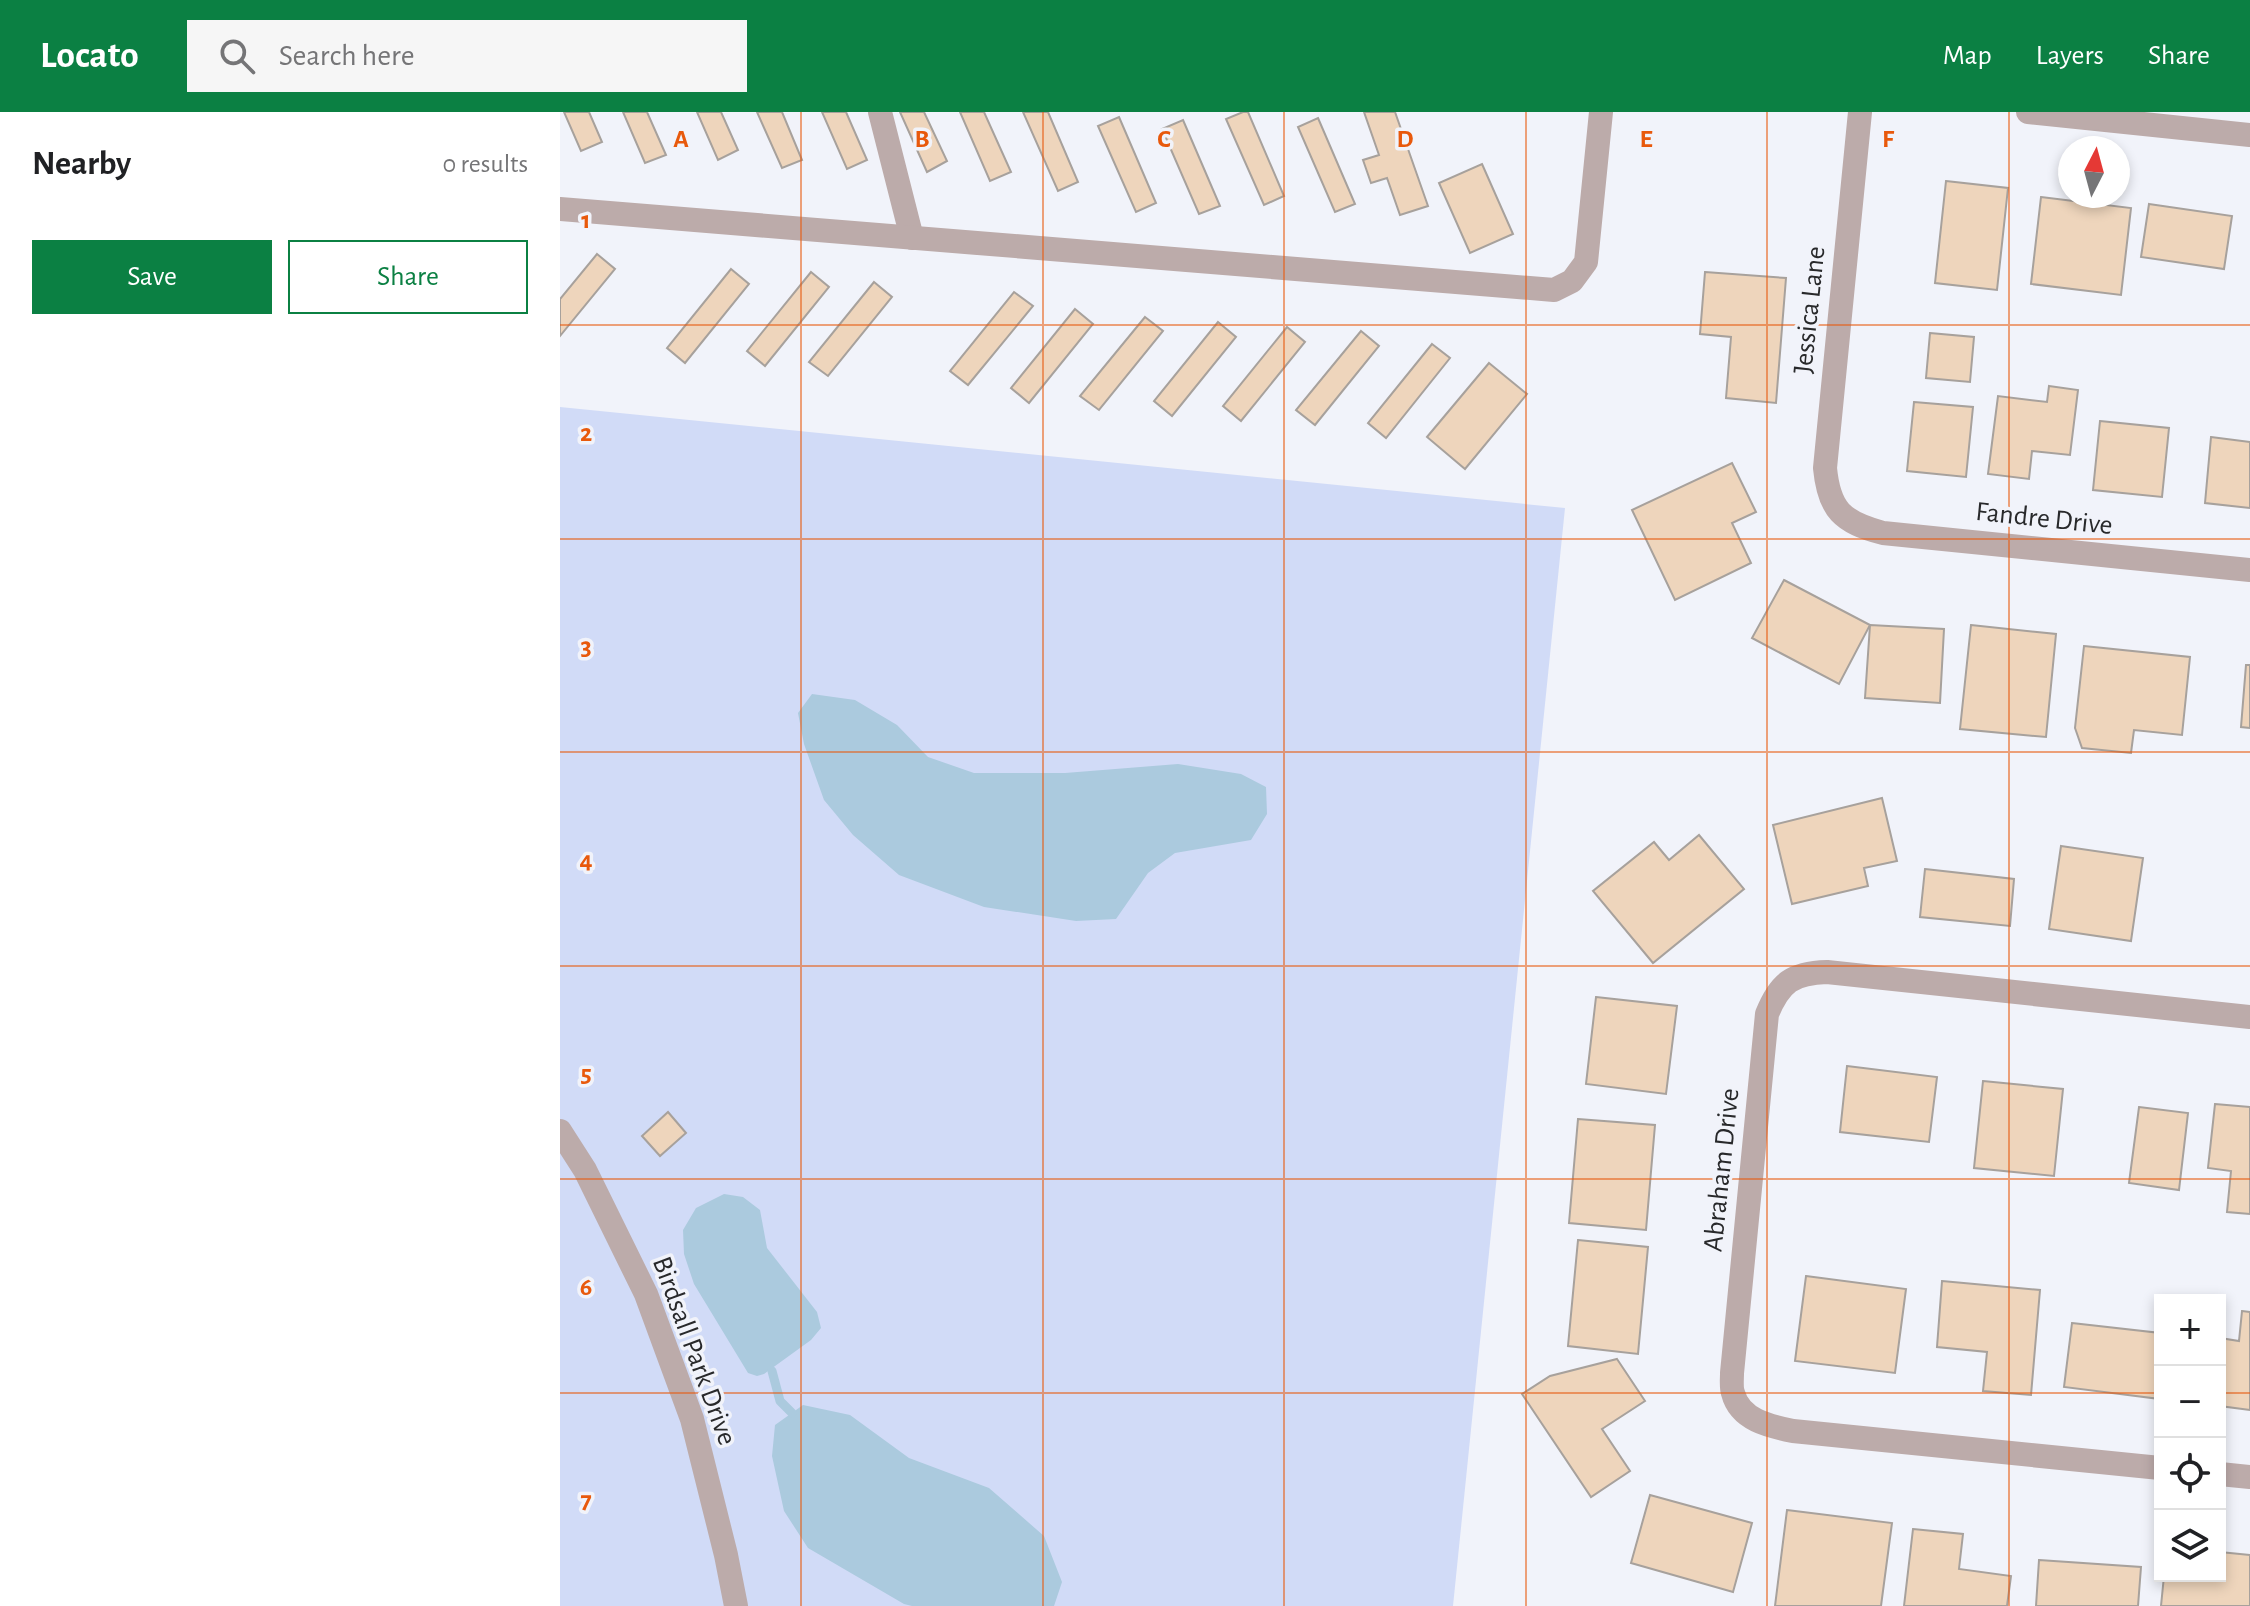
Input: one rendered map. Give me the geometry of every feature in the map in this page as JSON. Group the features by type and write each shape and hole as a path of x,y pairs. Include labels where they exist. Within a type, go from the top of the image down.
{"street":[{"path":"880,112 912,238"},
{"path":"560,209 1554,290 1572,281 1586,262 1601,112"},
{"name":"Jessica Lane","path":"1838,511 1827,492 1825,468 1860,112"},
{"path":"2028,112 2250,135"},
{"name":"Fandre Drive","path":"1838,511 1859,526 1883,533 2250,570"},
{"name":"Abraham Drive","path":"2154,1467 1793,1431 1766,1426 1745,1413 1733,1393 1732,1373 1767,1014 1773,998 1788,981 1808,973 1827,972 2250,1017"},
{"name":"Birdsall Park Drive","path":"560,1131 585,1170 646,1294 692,1419 736,1606"},
{"path":"2226,1475 2250,1477"}],"shaded area":[{"path":"560,407 1565,508 1453,1606 560,1606"},
{"path":"812,694 855,700 897,725 928,757 974,773 1065,773 1178,764 1241,774 1266,787 1267,814 1251,840 1175,853 1148,873 1116,919 1076,921 984,907 899,875 853,835 824,800 804,744 798,713"},
{"path":"724,1194 743,1197 760,1210 767,1248 817,1312 821,1328 811,1340 757,1376 748,1373 694,1284 684,1254 683,1230 696,1208"},
{"path":"803,1405 850,1415 909,1458 989,1488 1044,1536 1062,1582 1054,1606 912,1606 808,1548 784,1511 772,1456 775,1425"}],"building":[{"path":"564,112 589,112 602,142 581,151"},
{"path":"623,112 647,112 666,155 645,163"},
{"path":"697,112 721,112 738,150 718,160"},
{"path":"757,112 782,112 802,160 782,168"},
{"path":"822,112 846,112 867,160 847,169"},
{"path":"900,112 924,112 947,161 927,172"},
{"path":"960,112 984,112 1011,172 990,181"},
{"path":"1023,112 1048,112 1078,182 1058,191"},
{"path":"1248,112 1284,196 1264,205 1226,119"},
{"path":"1364,112 1395,112 1428,206 1400,215 1387,178 1371,183 1363,160 1379,155"},
{"path":"1119,117 1156,203 1136,212 1098,126"},
{"path":"1318,118 1355,204 1335,212 1298,127"},
{"path":"1183,120 1220,206 1199,214 1162,129"},
{"path":"1482,164 1513,234 1470,253 1439,183"},
{"path":"1946,181 2008,188 1997,290 1935,283"},
{"path":"2041,197 2058,199 2058,208 2131,208 2121,295 2031,284"},
{"path":"2149,204 2232,216 2224,269 2141,257"},
{"path":"597,254 615,269 560,336 560,299"},
{"path":"731,269 749,284 685,363 667,348"},
{"path":"811,272 829,287 765,366 747,351"},
{"path":"1705,272 1786,278 1776,403 1726,398 1731,337 1700,334"},
{"path":"874,282 892,297 828,376 809,362"},
{"path":"1014,292 1033,306 968,385 950,371"},
{"path":"1075,309 1093,324 1029,403 1011,388"},
{"path":"1145,317 1163,331 1099,410 1080,396"},
{"path":"1218,322 1236,337 1172,416 1154,401"},
{"path":"1287,327 1305,342 1241,421 1223,406"},
{"path":"1361,331 1379,346 1315,425 1296,410"},
{"path":"1930,333 1974,337 1970,382 1926,378"},
{"path":"1432,344 1450,358 1386,438 1368,423"},
{"path":"1489,363 1527,394 1465,469 1427,437"},
{"path":"2049,386 2078,390 2070,455 2032,451 2029,479 1988,474 1998,396 2047,402"},
{"path":"1914,402 1973,407 1966,477 1907,471"},
{"path":"2100,421 2169,428 2162,497 2093,490"},
{"path":"2211,437 2250,442 2250,508 2205,503"},
{"path":"1732,463 1756,512 1732,523 1751,563 1675,600 1632,510"},
{"path":"1784,580 1870,625 1839,684 1752,638"},
{"path":"1870,625 1944,629 1940,703 1865,698"},
{"path":"1971,625 2056,634 2046,737 1960,729"},
{"path":"2084,646 2190,657 2182,735 2134,730 2131,753 2082,748 2075,728"},
{"path":"2246,665 2250,665 2250,728 2241,727"},
{"path":"1882,798 1897,861 1864,868 1868,886 1792,904 1773,825"},
{"path":"1699,835 1744,889 1653,963 1593,891 1654,842 1669,860"},
{"path":"2061,846 2143,858 2131,941 2049,929"},
{"path":"1925,869 2014,879 2010,926 1920,917"},
{"path":"1596,997 1677,1006 1666,1094 1586,1084"},
{"path":"1847,1066 1937,1077 1929,1142 1840,1132"},
{"path":"1983,1081 2063,1089 2054,1176 1974,1168"},
{"path":"2215,1104 2250,1107 2250,1214 2227,1212 2231,1171 2208,1168"},
{"path":"2139,1107 2188,1113 2179,1190 2129,1183"},
{"path":"668,1112 686,1133 660,1156 642,1136"},
{"path":"1578,1119 1655,1125 1646,1230 1569,1223"},
{"path":"1578,1240 1648,1247 1638,1354 1568,1346"},
{"path":"1806,1276 1906,1289 1895,1373 1795,1361"},
{"path":"1942,1281 2040,1290 2031,1395 1983,1391 1987,1352 1937,1347"},
{"path":"2242,1311 2250,1312 2250,1410 2226,1407 2226,1339 2239,1341"},
{"path":"2072,1323 2154,1332 2154,1398 2064,1387"},
{"path":"1617,1359 1645,1401 1602,1429 1630,1471 1591,1497 1522,1394 1550,1376"},
{"path":"1650,1495 1752,1523 1733,1592 1631,1563"},
{"path":"1787,1510 1892,1523 1881,1606 1775,1606"},
{"path":"1913,1529 1963,1534 1959,1569 2011,1576 2007,1606 1904,1606"},
{"path":"2226,1553 2250,1555 2250,1606 2161,1606 2163,1582 2226,1582"},
{"path":"2039,1560 2141,1567 2138,1606 2036,1606"}],"waterway":[{"path":"772,1371 780,1401 792,1413"}]}
